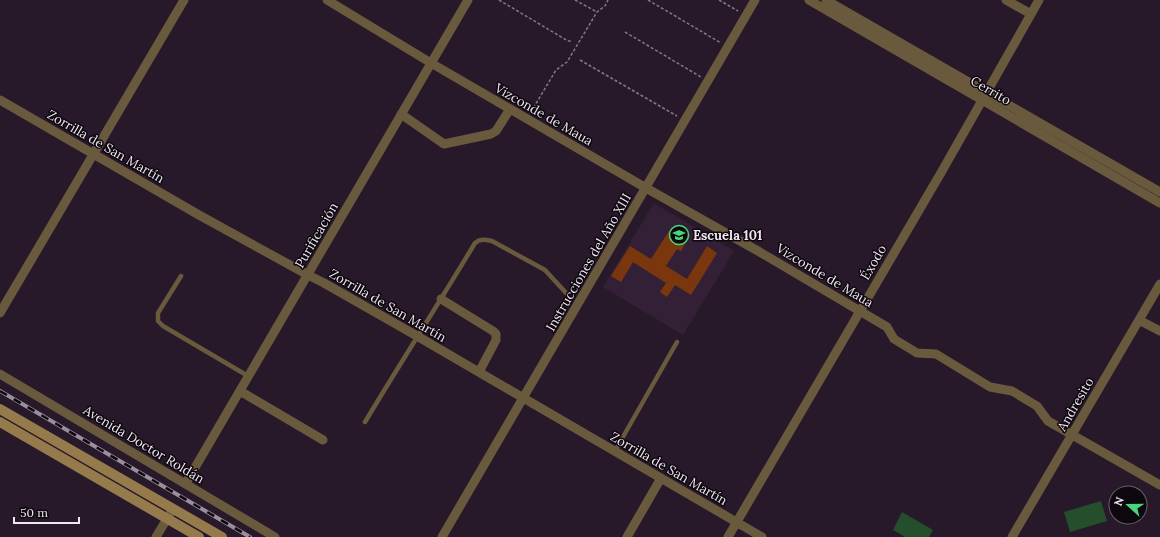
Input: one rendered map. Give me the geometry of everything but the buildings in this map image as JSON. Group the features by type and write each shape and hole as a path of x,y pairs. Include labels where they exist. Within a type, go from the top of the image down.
{"street":[{"path":"0,313 184,0"},
{"name":"Vizconde de Maua","path":"327,0 431,63 887,327 894,339 917,353 936,354 990,387 1012,391 1037,406 1048,421 1160,485"},
{"name":"Purificación","path":"186,483 468,0"},
{"name":"Instrucciones del Año XIII","path":"442,537 755,0"},
{"name":"Cerrito","path":"809,0 1160,192"},
{"name":"Cerrito","path":"826,0 1160,203"},
{"path":"1006,0 1031,14"},
{"name":"Éxodo","path":"728,537 985,96 1039,0"},
{"name":"Zorrilla de San Martín","path":"0,100 199,215 324,283 417,336 762,537"},
{"path":"402,114 444,144 491,134 496,131 510,109"},
{"name":"Andresito","path":"1012,537 1160,284"},
{"path":"441,299 496,334 496,340 479,372"},
{"path":"1139,320 1160,331"},
{"name":"Avenida Doctor Roldán","path":"0,374 275,537"},
{"path":"240,390 323,440"},
{"path":"0,409 222,537"},
{"path":"0,422 199,537"},
{"path":"627,537 661,478"},
{"path":"156,537 173,508"}],"lane":[{"path":"365,422 475,242 482,239 492,241 545,270 567,294"},
{"path":"181,276 158,313 158,321 163,326 248,376"},
{"path":"615,451 677,342"}],"path":[{"path":"499,0 571,42"},
{"path":"576,0 597,12"},
{"path":"528,119 556,70 567,62 597,12 605,6 608,0"},
{"path":"648,0 728,47"},
{"path":"719,0 746,16"},
{"path":"625,32 708,82"},
{"path":"580,60 685,120"}],"shaded area":[{"path":"654,203 734,251 683,335 603,287"}],"green space":[{"path":"1101,501 1107,521 1070,532 1064,512"},
{"path":"902,512 933,530 929,537 905,537 893,530"}],"railway":[{"path":"0,391 250,537"}],"place":[{"name":"Escuela 101","path":"679,235"}]}
